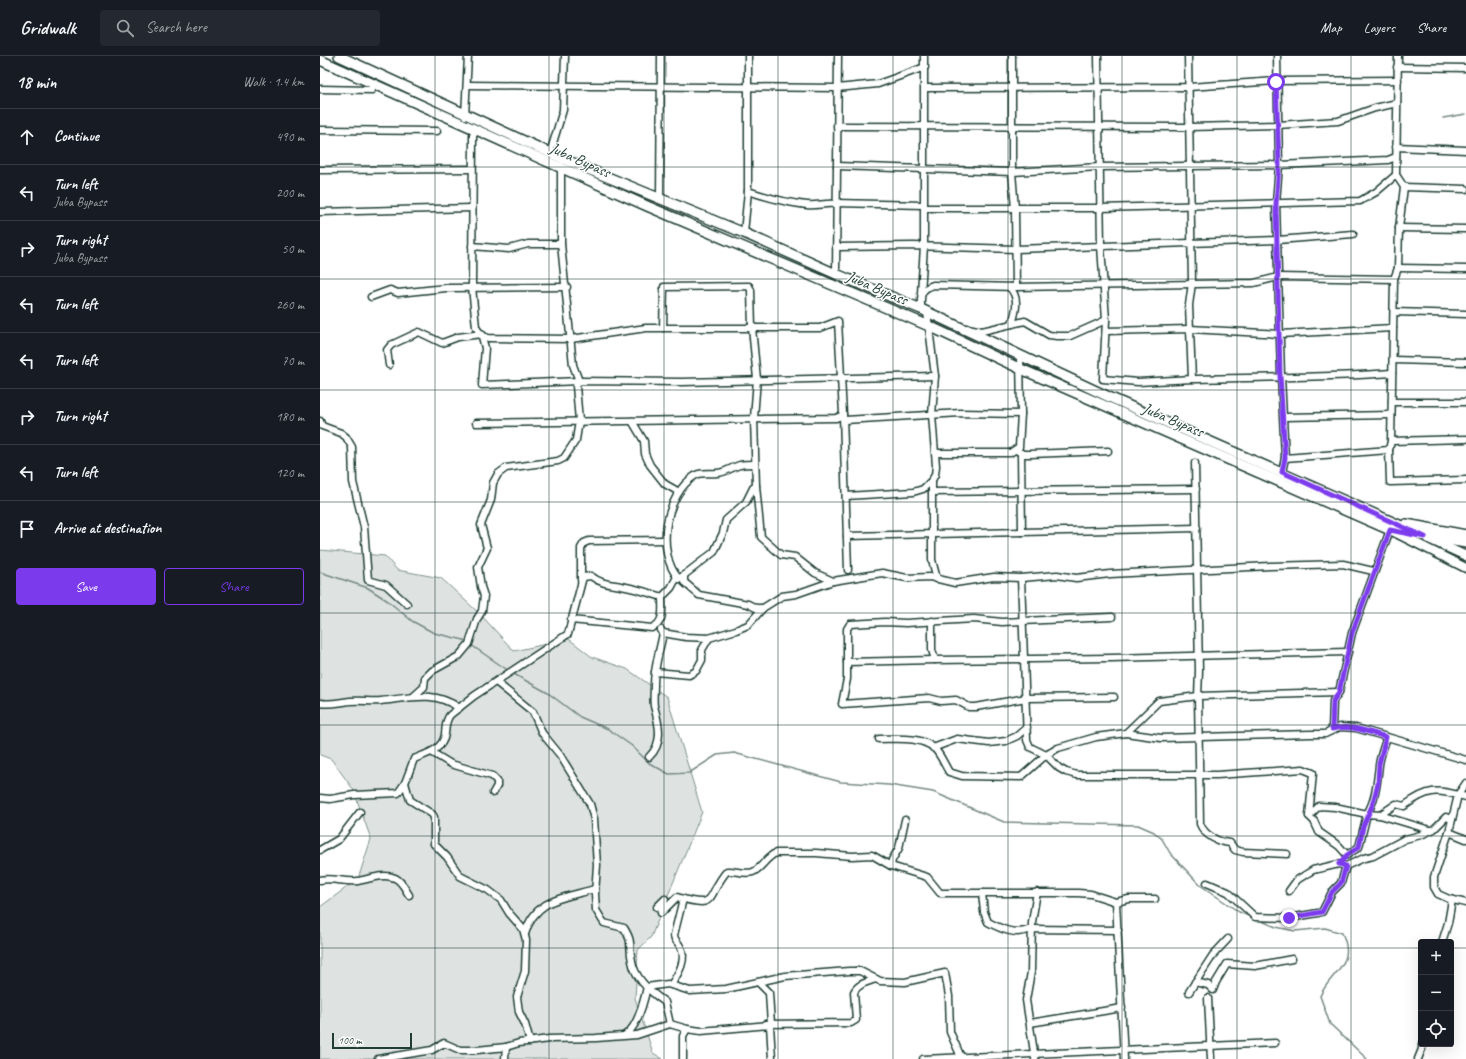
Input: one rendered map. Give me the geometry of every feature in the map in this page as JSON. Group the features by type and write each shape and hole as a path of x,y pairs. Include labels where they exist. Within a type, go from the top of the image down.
{"main road":[{"name":"Juba Bypass","path":"339,56 550,154 744,232 836,274 958,326 1020,356 1282,472 1393,526 1466,535"},
{"name":"Juba Bypass","path":"320,60 639,202 929,326 1021,370 1393,526 1425,537 1466,543"},
{"path":"1393,526 1466,568"},
{"path":"1425,537 1466,556"}],"street":[{"path":"466,116 468,56"},
{"path":"550,154 563,110 565,56"},
{"path":"660,198 661,56"},
{"path":"744,232 748,191 748,56"},
{"path":"836,274 835,204 837,166 838,56"},
{"path":"846,496 913,492 922,488 932,480 935,475 936,453 932,415 935,376 929,326 924,311 921,293 924,246 924,56"},
{"path":"1012,56 1012,172 1015,209 1016,287"},
{"path":"1098,56 1101,246 1106,320 1104,379 1138,382 1280,376 1338,377 1392,373"},
{"path":"1188,56 1192,284 1189,293 1192,379"},
{"path":"1277,56 1276,82 1279,165 1276,204 1280,376 1284,417 1285,458 1282,472"},
{"path":"1398,56 1396,175 1404,187 1399,228 1398,268 1394,279 1391,441 1389,450 1390,482 1466,480"},
{"path":"467,85 837,88 878,84 925,67"},
{"path":"1397,67 1466,68"},
{"path":"925,88 1189,87 1276,82 1398,80"},
{"path":"320,89 372,90"},
{"path":"837,126 1189,127 1278,125 1338,121 1375,108 1397,103"},
{"path":"320,130 437,131"},
{"path":"473,135 472,287 476,327 479,333 488,338 572,339 646,328 820,328 838,321 844,417 848,570"},
{"path":"1396,147 1466,150"},
{"path":"837,166 1012,172 1100,167 1279,165 1388,160 1396,157"},
{"path":"414,696 424,687 425,678 458,656 469,644 477,619 482,611 484,596 480,587 478,567 487,548 480,525 491,500 493,483 498,474 506,468 558,461 564,458 576,440 579,421 576,386 579,380 573,365 572,339 567,315 566,287 561,244 561,158"},
{"path":"320,170 472,170"},
{"path":"748,191 762,196 808,205 822,203 1015,209 1276,204 1360,201 1376,192 1396,175"},
{"path":"1404,187 1466,189"},
{"path":"320,212 472,208"},
{"path":"1399,228 1466,229"},
{"path":"836,247 924,246 1016,249 1278,240 1353,234"},
{"path":"472,246 509,249 528,244 561,244"},
{"path":"1398,268 1466,269"},
{"path":"921,293 924,288 933,285 1016,287 1254,283 1278,277 1394,279"},
{"path":"663,328 664,288 749,286 752,298 752,328 757,379 754,418 755,464 761,537 781,555 795,557 815,573 833,581"},
{"path":"371,297 387,290 403,293 446,288 472,287 566,287"},
{"path":"1008,287 1014,291 1016,298 1016,312 1012,324"},
{"path":"1394,312 1466,314"},
{"path":"958,326 982,331 1025,321 1049,335 1070,336 1106,320"},
{"path":"476,327 482,334 485,348 482,385 579,380 682,382 757,379 935,376"},
{"path":"1106,331 1190,329 1280,334 1393,328"},
{"path":"389,365 387,350 391,345 419,332 442,343 458,337 482,334"},
{"path":"1020,356 1021,414 1020,443 1018,452 1022,491 1022,532"},
{"path":"1393,360 1466,362"},
{"path":"1392,402 1466,402"},
{"path":"476,423 836,418 841,416 932,415 961,413 1021,414"},
{"path":"1284,417 1391,415"},
{"path":"320,421 323,428 346,437 352,446 353,482 364,527 368,580 386,585 406,604"},
{"path":"632,421 644,441 645,454 650,465 665,484 679,492"},
{"path":"1391,441 1466,440"},
{"path":"1285,458 1389,450"},
{"path":"936,453 1108,451"},
{"path":"677,577 668,556 665,540 665,526 679,492 696,475 719,474 740,465 755,464"},
{"path":"1195,464 1198,570 1200,824 1203,831 1224,842 1230,843 1235,850 1243,852 1287,854"},
{"path":"932,480 933,567 937,579"},
{"path":"677,577 679,579 714,552 723,533 726,520 746,502 753,488 756,486"},
{"path":"932,492 1196,489"},
{"path":"1332,729 1333,701 1339,692 1352,633 1373,570 1393,526"},
{"path":"847,536 1197,528"},
{"path":"581,582 581,548 584,543 590,541 665,540"},
{"path":"663,633 686,637 709,638 748,625 763,608 782,596 796,594 833,581 885,573 907,578 930,577 955,583 994,576 1021,578 1057,575 1076,578 1110,574 1343,564 1373,570"},
{"path":"684,575 684,582 699,595 748,604 756,608 763,608"},
{"path":"320,798 330,799 354,795 398,793 405,783 414,760 433,753 445,737 447,719 459,708 496,682 568,634 583,577 591,576 598,581 609,585 621,586 662,597"},
{"path":"571,620 652,628 658,625 662,619 662,597 671,588 677,577"},
{"path":"1021,578 1027,727 1029,744 1033,750 1046,755 1059,768 1077,775 1200,775 1281,772 1303,769 1313,773 1309,816"},
{"path":"1112,617 1002,622 974,619 932,622 850,624 847,629 848,662 845,696 842,704 929,698 941,701 956,700 969,707 976,707 1026,698 1114,697"},
{"path":"932,622 932,650 935,660"},
{"path":"649,757 655,752 659,743 660,723 654,705 655,672 663,633 658,625"},
{"path":"655,672 689,675 696,671 702,660 702,650 709,638"},
{"path":"848,662 1348,652"},
{"path":"496,682 533,712 542,733 560,756 590,804 594,819 597,870 595,889 596,910 604,924 624,928 631,938 631,960 636,975 647,987 665,1002 670,1024"},
{"path":"1126,733 1159,701 1198,696 1339,692"},
{"path":"320,703 329,705 342,702 383,701 414,696 448,700 459,708"},
{"path":"933,748 957,739 989,743 1006,741 1013,738 1027,727"},
{"path":"879,739 916,740 933,748 942,758 949,772 962,776 1021,778 1046,755 1066,745 1096,737 1126,733 1161,738 1325,734 1332,729 1340,727 1356,728 1466,760"},
{"path":"1339,864 1347,855 1359,847 1367,814 1372,806 1378,784 1379,764 1386,737"},
{"path":"1013,738 1029,744"},
{"path":"433,753 451,764 492,776 497,781 497,786 493,793"},
{"path":"405,783 410,800 432,814 434,817 434,844 447,857 460,876 488,890 501,900 509,913 523,929 525,936"},
{"path":"1466,783 1458,795 1449,832 1434,878 1434,887 1438,894 1452,900 1466,903"},
{"path":"1380,815 1396,804 1404,806 1426,792 1442,791 1466,797"},
{"path":"1309,816 1319,806 1335,807 1367,814 1380,815 1430,830"},
{"path":"320,849 339,839 360,812"},
{"path":"1309,816 1314,821 1319,832 1338,846 1347,855"},
{"path":"1289,891 1297,880 1313,870 1339,864 1346,866 1364,858 1373,856 1405,839 1421,835 1434,828 1446,817 1452,819"},
{"path":"891,866 892,860 899,848 905,820"},
{"path":"1449,832 1466,839"},
{"path":"657,907 665,899 661,913 677,897 695,903 705,902 710,898 727,871 746,873 755,871 770,855 776,853 816,853 852,856 872,855 891,866 928,877 940,893 1085,893 1116,902 1129,899 1155,899"},
{"path":"1207,883 1228,892 1255,917 1289,918 1322,912 1332,892 1341,883 1346,866"},
{"path":"320,880 330,878 359,881 374,877 389,876 398,880 409,894"},
{"path":"530,1042 525,1024 519,1012 516,997 525,971 525,936 528,922 539,908 552,900 595,889"},
{"path":"1035,1057 1026,1000 1031,972 1031,929 1037,892"},
{"path":"982,893 984,912 988,922 1006,931 1026,931 1031,929 1118,930"},
{"path":"671,985 682,962 681,947 675,940 674,935 683,899"},
{"path":"1443,939 1448,923 1452,900"},
{"path":"1116,902 1124,1059"},
{"path":"1189,992 1213,955 1228,939"},
{"path":"1195,982 1208,985 1213,990 1227,964 1255,966 1292,959"},
{"path":"647,987 671,985 690,992 726,989 785,976 849,971 860,971 876,979 905,982 945,973 949,996 950,1032 960,1058"},
{"path":"701,1031 771,1024 851,1023 856,1020 855,988 861,984 876,979"},
{"path":"758,982 768,993 771,1024"},
{"path":"625,1035 630,1033 640,1011 647,987"},
{"path":"1208,998 1211,1059"},
{"path":"1030,1023 1122,1008"},
{"path":"378,1059 432,1050 444,1043 460,1050 506,1047 549,1039 596,1038 644,1033 670,1024 701,1031 770,1025 772,1059"},
{"path":"683,1059 683,1036 687,1029"},
{"path":"923,1059 1035,1057 1124,1050 1275,1044"},
{"path":"505,1059 506,1047"},
{"path":"1418,1059 1422,1047"}],"shaded area":[{"path":"320,550 385,556 397,570 441,578 481,615 514,651 569,639 592,657 627,669 667,697 702,812 651,937 638,950 635,998 653,1053 663,1059 320,1059 320,907 358,879 371,839 353,789 331,759 320,755"}],"waterway":[{"path":"1443,118 1466,114"},
{"path":"320,572 368,588 388,601 412,621 434,633 464,640 468,643"},
{"path":"471,645 509,671"},
{"path":"512,673 548,693 580,717 608,729 632,746 649,763 669,774 689,773 717,755 734,753 841,782 889,785 933,792 1004,822 1138,825 1154,832 1162,839 1170,853 1200,885 1239,912 1251,917"},
{"path":"1257,919 1276,927 1295,931 1325,928 1342,933 1346,944 1345,960 1320,996 1330,1024 1367,1059"}],"route":[{"path":"1276,82 1279,165 1276,204 1280,376 1284,417 1285,458 1282,472 1396,522 1425,537 1390,530 1373,570 1352,633 1339,692 1333,701 1332,729 1340,727 1356,728 1386,737 1379,764 1378,784 1373,795 1372,806 1367,814 1363,826 1359,847 1347,855 1339,864 1346,866 1341,883 1332,892 1322,912 1289,918"}]}
